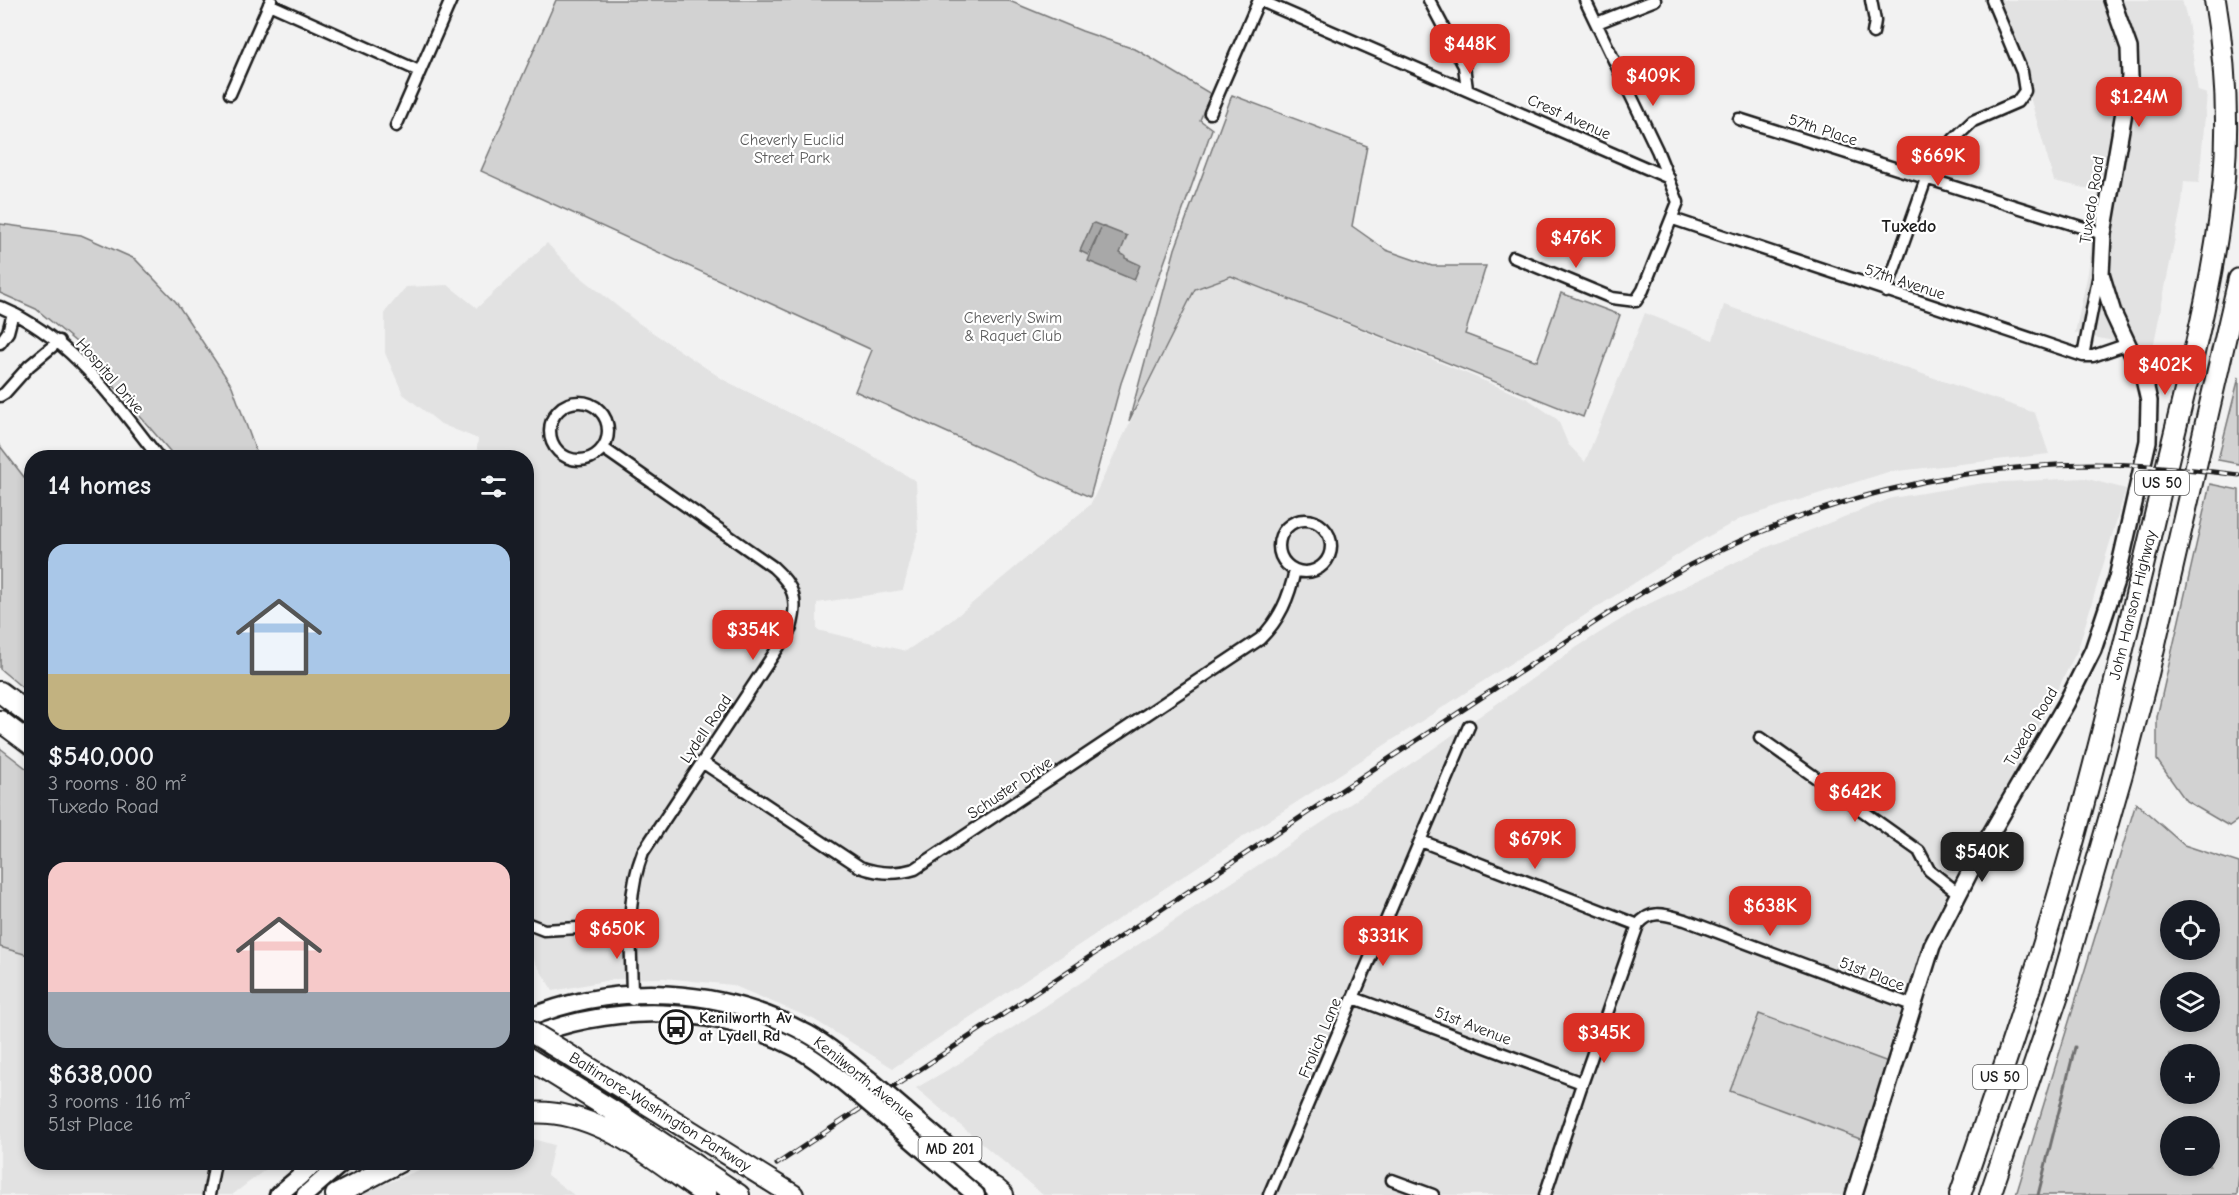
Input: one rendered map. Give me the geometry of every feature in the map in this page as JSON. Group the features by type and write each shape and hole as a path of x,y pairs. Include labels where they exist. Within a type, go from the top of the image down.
{"highway":[{"name":"John Hanson Highway","path":"1960,1195 2036,967 2089,784 2140,578 2207,289 2221,205 2226,143 2224,72 2215,0"},
{"name":"John Hanson Highway","path":"1990,1195 2079,925 2129,751 2239,279"},
{"path":"0,692 24,710"},
{"path":"0,721 24,739"},
{"name":"Baltimore-Washington Parkway","path":"534,1034 793,1195"},
{"name":"Baltimore-Washington Parkway","path":"534,1061 629,1121 739,1195"},
{"path":"534,1113 558,1113 600,1126 706,1195"},
{"path":"1998,1195 2016,1120"},
{"path":"336,1195 384,1170"}],"main road":[{"name":"Tuxedo Road","path":"1854,1195 1932,946 2005,806 2074,689 2093,650 2110,603 2148,441 2149,401 2144,379 2108,301 2101,266 2103,234 2130,78 2129,48 2112,0"},
{"name":"Kenilworth Avenue","path":"534,1016 567,1006 632,993 703,998 770,1016 808,1034 833,1050 1001,1193"},
{"name":"Kenilworth Avenue","path":"534,1035 568,1024 632,1013 687,1014 732,1022 763,1033 796,1048 814,1060 858,1094 976,1195"},
{"path":"278,1195 308,1170"},
{"path":"305,1195 334,1170"}],"street":[{"path":"396,126 451,0"},
{"path":"1210,113 1259,0"},
{"name":"Crest Avenue","path":"1259,0 1669,178"},
{"path":"1429,0 1464,66 1467,89"},
{"path":"1513,258 1612,298 1636,301 1643,290 1678,202 1669,178 1585,0"},
{"path":"1597,23 1655,0"},
{"path":"1872,0 1875,21 1873,33"},
{"path":"1886,292 1926,178 1945,150 1965,128 1993,111 2017,102 2025,91 2022,72 1992,0"},
{"path":"230,94 270,2 419,71"},
{"name":"57th Place","path":"1739,119 2103,234"},
{"name":"57th Avenue","path":"1673,219 2083,356"},
{"name":"Tuxedo Road","path":"2083,356 2101,266"},
{"name":"Hospital Drive","path":"0,307 36,325 59,341 98,380 153,450"},
{"path":"0,343 8,332 13,313"},
{"path":"0,396 29,366 59,341"},
{"path":"2083,356 2093,356 2128,344"},
{"path":"581,401 597,408 607,422 607,440 603,448 589,458 581,460 564,456 552,443 550,435 550,426 557,411 564,405 581,401"},
{"name":"Lydell Road","path":"603,448 773,567 787,579 796,603 791,628 643,852 634,873 630,899 632,1013"},
{"path":"1302,520 1318,524 1330,540 1327,560 1318,569 1310,572 1294,570 1286,565 1281,556 1279,546 1283,532 1293,523 1302,520"},
{"name":"Schuster Drive","path":"702,762 860,867 888,874 915,869 1260,639 1273,626 1281,613 1290,590 1294,570"},
{"name":"Frolich Lane","path":"1269,1195 1469,726"},
{"path":"1760,738 1919,851 1929,870 1958,893"},
{"path":"1421,841 1638,925 1545,1195"},
{"name":"51st Place","path":"1638,925 1650,914 1670,915 1912,1005"},
{"path":"534,926 550,930 630,925"},
{"name":"51st Avenue","path":"1354,998 1582,1083"},
{"path":"209,1195 213,1170"},
{"path":"1392,1180 1433,1195"}],"shaded area":[{"path":"1997,0 2182,0 2188,22 2198,91 2207,94 2199,183 2184,182 2182,203 2151,358 2141,347 2075,333 2088,273 2098,191 2054,181 2026,83"},
{"path":"1094,223 1127,236 1120,253 1140,265 1134,280 1088,261 1101,228 1088,255 1080,251"},
{"path":"547,243 572,270 637,322 724,380 858,447 916,481 918,532 903,590 817,603 817,630 906,651 952,620 1090,505 1195,288 1231,276 1528,399 1558,420 1568,444 1585,462 1645,313 1713,340 1724,305 2035,413 2049,454 1888,472 1742,518 1696,543 1206,861 893,1068 813,1019 732,985 664,978 615,979 553,991 534,960 534,450 477,450 478,439 441,424 403,394 385,353 385,312 406,287 448,285 477,308"},
{"path":"2084,478 2126,489 2078,649 2020,763 1938,911 1888,1062 1759,1014 1730,1091 1863,1140 1844,1195 1043,1195 916,1088 958,1064 1430,751 1577,647 1636,610 1765,548 1892,498 1984,483"},
{"path":"0,947 24,954 24,1170 265,1170 232,1195 0,1195"},
{"path":"534,1139 554,1145 547,1175 574,1195 358,1195 419,1170 534,1170"}],"green space":[{"path":"556,0 1007,0 1082,31 1137,50 1211,94 1200,120 1212,129 1121,383 1090,497 855,391 872,350 481,171"},
{"path":"1232,95 1367,146 1352,226 1386,250 1432,266 1486,266 1465,334 1537,361 1561,293 1620,315 1583,417 1231,276 1195,289 1129,421 1175,249"},
{"path":"0,224 81,235 135,259 176,302 232,386 255,450 169,450 76,342 36,309 0,293"},
{"path":"2239,377 2239,464 2218,460"},
{"path":"0,446 24,477 24,689 0,669"},
{"path":"2210,484 2239,490 2239,819 2229,826 2186,801 2157,760 2157,717"},
{"path":"0,748 24,767 24,954 0,947"},
{"path":"2136,803 2184,845 2239,863 2239,1173 2237,1195 2016,1195"},
{"path":"1759,1014 1888,1062 1863,1140 1730,1091"}],"waterway":[{"path":"2038,1195 2075,1047"}],"railway":[{"path":"777,1164 1611,612 1690,565 1737,542 1835,505 1938,479 1990,471 2042,466 2113,464 2239,475"}],"place":[{"name":"Kenilworth Av at Lydell Rd","path":"676,1027"}],"district":[{"name":"Tuxedo","path":"1909,226"}],"park label":[{"name":"Cheverly Euclid Street Park","path":"792,149"},
{"name":"Cheverly Swim & Raquet Club","path":"1013,327"}]}
